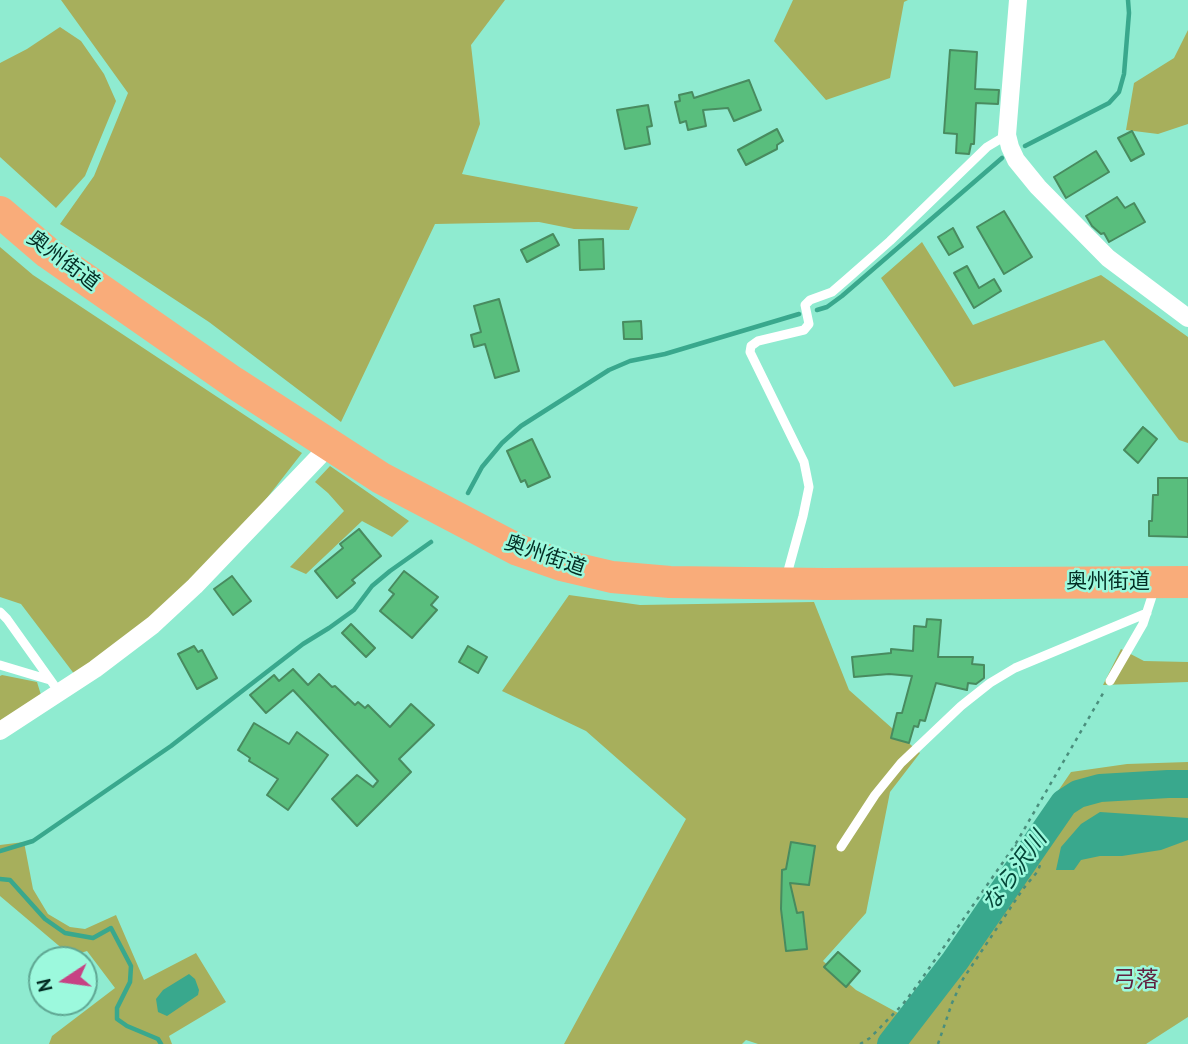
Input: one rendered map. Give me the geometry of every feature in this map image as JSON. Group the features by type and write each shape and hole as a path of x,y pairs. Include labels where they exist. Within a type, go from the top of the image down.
{"highway":[{"name":"奥州街道","path":"0,212 59,260 233,382 381,478 518,550 561,565 612,577 670,582 1188,582"}],"street":[{"path":"1018,0 1007,135 1010,147 1024,171 1108,258 1188,318"},
{"path":"0,731 55,686 95,669 153,625 195,586 330,445"}],"lane":[{"path":"785,583 809,487 804,462 750,352 751,346 758,341 804,330 809,324 805,305 810,300 832,292 890,241 988,147 1007,135"},
{"path":"1110,681 1143,624 1156,582"},
{"path":"0,612 55,686"},
{"path":"841,847 875,795 901,763 943,722 990,683 1015,668 1147,613"},
{"path":"0,665 55,686"}],"path":[{"path":"860,1044 870,1038 903,1004 1015,845 1110,681"},
{"path":"938,1044 963,979 1038,871 1038,859 1015,845"}],"shaded area":[{"path":"61,0 505,0 471,45 480,124 462,174 638,207 629,230 574,229 539,222 435,224 341,422 209,322 60,224 94,176 128,93"},
{"path":"793,0 908,0 904,2 890,78 826,100 774,41"},
{"path":"60,27 81,41 104,74 116,101 85,176 56,208 0,157 0,63"},
{"path":"1188,30 1188,124 1158,134 1126,130 1134,83 1174,58"},
{"path":"922,242 973,325 1101,275 1188,337 1188,443 1179,440 1104,340 954,387 881,278"},
{"path":"0,247 33,275 302,453 242,530 131,635 75,675 21,604 0,597"},
{"path":"330,466 409,521 392,537 362,521 306,574 290,567 344,511 315,482"},
{"path":"569,595 640,605 814,602 849,690 920,753 890,792 866,913 823,961 856,990 900,1014 919,994 1071,772 1127,764 1188,762 1188,1017 1146,1044 758,1044 746,1040 742,1044 564,1044 686,819 586,731 502,691"},
{"path":"1121,649 1144,661 1188,662 1188,682 1103,685"},
{"path":"0,676 37,682 41,695 0,723"},
{"path":"1100,812 1188,818 1188,840 1161,850 1081,860 1074,870 1056,870 1061,847 1081,824"},
{"path":"24,842 33,889 48,914 70,927 85,929 116,915 144,980 196,953 226,1002 169,1036 172,1044 49,1044 52,1036 78,1016 98,1016 98,1001 115,988 98,966 98,946 59,946 0,896 0,845"},
{"path":"189,974 195,979 198,995 167,1016 158,1012 156,999 163,990"}],"building":[{"path":"950,50 977,52 975,89 999,90 998,104 976,103 974,144 971,144 969,154 956,153 957,134 944,133"},
{"path":"749,80 761,110 734,121 728,108 703,110 706,126 688,130 686,121 680,123 675,102 680,101 679,95 692,92 694,98"},
{"path":"648,105 652,126 647,127 650,144 625,149 617,110"},
{"path":"777,129 783,141 777,145 777,149 746,165 738,150"},
{"path":"1132,131 1144,154 1131,161 1118,138"},
{"path":"1096,151 1109,172 1066,198 1054,177"},
{"path":"1117,197 1125,208 1134,203 1145,222 1109,242 1104,233 1101,234 1092,226 1086,216"},
{"path":"1004,211 1032,257 1004,274 977,227"},
{"path":"953,228 963,247 949,255 938,237"},
{"path":"553,234 559,245 527,262 521,250"},
{"path":"603,239 604,269 580,270 579,240"},
{"path":"967,266 979,288 994,279 1001,291 974,308 954,273"},
{"path":"499,299 519,371 495,378 485,344 474,347 471,335 481,332 474,306"},
{"path":"641,321 642,339 624,339 623,322"},
{"path":"1143,427 1157,439 1138,463 1124,450"},
{"path":"532,439 550,477 528,487 525,480 521,482 507,451"},
{"path":"1158,478 1188,478 1188,537 1149,536 1153,495 1158,495"},
{"path":"359,529 381,556 352,580 355,583 337,598 315,571 343,548 340,544"},
{"path":"404,571 438,597 431,605 437,610 412,638 380,611 394,594 389,590"},
{"path":"232,576 251,601 233,615 214,589"},
{"path":"927,619 941,620 938,657 973,657 972,664 984,665 984,678 976,684 968,683 967,690 936,683 925,721 920,720 918,727 914,726 909,743 891,738 897,713 902,713 912,676 889,674 854,677 852,657 891,653 891,649 913,651 914,626 926,627"},
{"path":"351,624 375,648 366,657 342,633"},
{"path":"194,646 198,652 202,650 217,678 197,689 178,654"},
{"path":"468,646 487,657 478,673 459,662"},
{"path":"293,669 308,685 319,674 355,705 358,702 365,708 368,705 390,727 411,704 434,725 399,759 411,772 357,826 332,799 357,775 373,787 378,781 293,690 266,713 250,695 274,675 279,681"},
{"path":"254,723 289,744 297,732 328,755 288,810 267,795 278,779 249,761 250,758 238,750"},
{"path":"791,842 815,846 809,885 790,883 797,913 803,912 807,949 786,951 781,909 782,870 786,869"},
{"path":"838,952 860,971 846,987 824,967"}],"waterway":[{"path":"1025,146 1109,103 1119,92 1124,74 1128,0"},
{"path":"817,310 827,307 842,296 1002,158"},
{"path":"468,493 482,467 521,426 609,370 630,361 665,354 799,314"},
{"path":"0,851 33,841 171,746 303,644 354,610 372,586 431,542"},
{"name":"なら沢川","path":"891,1044 955,961 1064,803 1078,794 1100,788 1188,784"},
{"path":"0,879 10,880 45,919 65,933 93,938 111,928 131,966 130,982 117,1008 117,1019 158,1039 161,1044"}],"district":[{"name":"弓落","path":"1136,980"}]}
